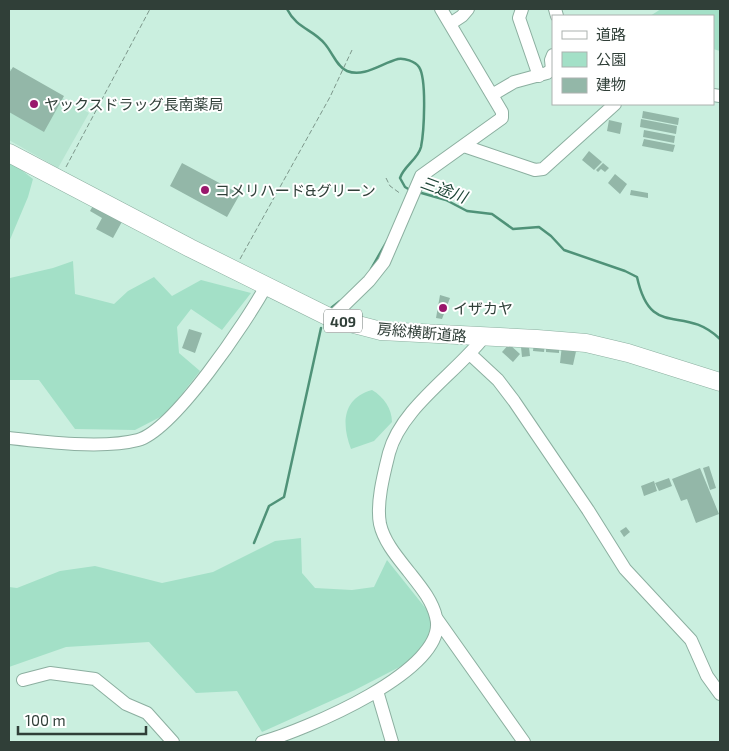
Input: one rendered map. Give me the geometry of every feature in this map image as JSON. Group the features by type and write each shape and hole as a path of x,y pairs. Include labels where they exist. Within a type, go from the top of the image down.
{"highway":[{"name":"房総横断道路","path":"9,153 234,270 331,318 381,331 586,344 628,352 715,380"}],"street":[{"path":"331,318 369,281 384,262 422,176 502,118 502,112 492,94 441,9"},
{"path":"450,24 462,16 468,9"},
{"path":"522,9 519,18 539,76"},
{"path":"492,94 514,82 539,76 552,69 550,60 552,57"},
{"path":"464,146 535,170 542,169 614,105"},
{"path":"9,438 49,443 114,443 138,440 154,433 185,401 248,318 266,286"},
{"path":"484,337 470,354 414,409 398,429 390,452 380,507 380,524 391,549 426,592 437,618 524,742"},
{"path":"470,354 498,380 514,401 588,510 625,569 691,640 707,676 720,694"},
{"path":"262,742 317,723 377,691 409,669 430,649 435,638 437,618"},
{"path":"23,680 50,673 95,679 126,704 148,713 173,742"},
{"path":"377,691 392,742"}],"path":[{"path":"60,180 150,9"},
{"path":"234,270 337,82 352,50"},
{"path":"386,178 390,186 412,200"}],"shaded area":[{"path":"9,68 89,113 58,168 9,140"}],"green space":[{"path":"661,9 720,9 720,51 714,49 714,15 652,15"},
{"path":"9,164 15,165 33,179 28,197 9,242"},
{"path":"73,261 75,294 114,304 128,291 154,277 172,296 201,280 251,293 222,330 191,309 177,327 179,353 200,371 166,414 135,430 75,429 39,380 9,380 9,274 10,278 53,268"},
{"path":"372,390 380,396 391,412 392,422 374,441 351,449 346,430 347,413 355,399"},
{"path":"301,538 302,573 315,588 352,590 374,587 387,560 427,610 436,637 413,660 355,690 262,732 237,691 196,693 149,642 66,647 9,667 9,587 17,588 60,571 95,566 162,583 213,572 275,541"}],"building":[{"name":"ヤックスドラッグ長南薬局","path":"13,67 64,96 44,132 9,112 9,73"},
{"path":"643,111 679,118 678,125 642,118"},
{"path":"641,119 677,126 676,134 640,127"},
{"path":"609,120 622,123 620,134 607,131"},
{"path":"644,130 675,136 674,143 643,137"},
{"path":"644,139 675,145 673,152 642,146"},
{"path":"589,151 602,162 594,170 582,160"},
{"name":"コメリハード&グリーン","path":"182,163 240,194 227,217 170,186"},
{"path":"603,163 609,168 605,172 601,169 598,172 596,170"},
{"path":"615,174 627,184 620,194 608,183"},
{"path":"631,190 648,193 648,198 630,195"},
{"path":"95,202 124,218 113,238 96,229 102,218 90,211"},
{"name":"イザカヤ","path":"440,295 450,298 442,319 436,318"},
{"path":"189,329 202,333 195,353 182,348"},
{"path":"534,342 545,343 544,352 533,351"},
{"path":"546,343 559,344 559,353 546,352"},
{"path":"509,344 520,354 513,362 502,352"},
{"path":"562,345 577,347 573,365 560,363"},
{"path":"521,347 529,347 530,356 522,357"},
{"path":"709,466 716,488 710,490 703,468"},
{"path":"700,468 719,514 696,523 687,499 681,501 672,479"},
{"path":"669,478 672,486 659,491 655,483"},
{"path":"654,481 657,491 644,496 641,486"},
{"path":"626,527 630,532 624,537 620,531"}],"waterway":[{"name":"三途川","path":"287,9 295,21 328,47 340,66 347,71 360,73 398,59 412,62 419,67 422,73 424,94 421,147 400,178 405,187 410,190"},
{"name":"三途川","path":"418,192 446,200 467,211 492,214 513,229 539,227 551,236 564,250 637,277 643,297 651,309 660,315 693,323 720,339"},
{"path":"371,269 387,241"},
{"path":"331,308 340,301"},
{"path":"254,543 269,506 284,497 321,328"}],"place":[{"name":"ヤックスドラッグ長南薬局","path":"34,104"},
{"name":"コメリハード&グリーン","path":"205,190"},
{"name":"イザカヤ","path":"443,308"}]}
